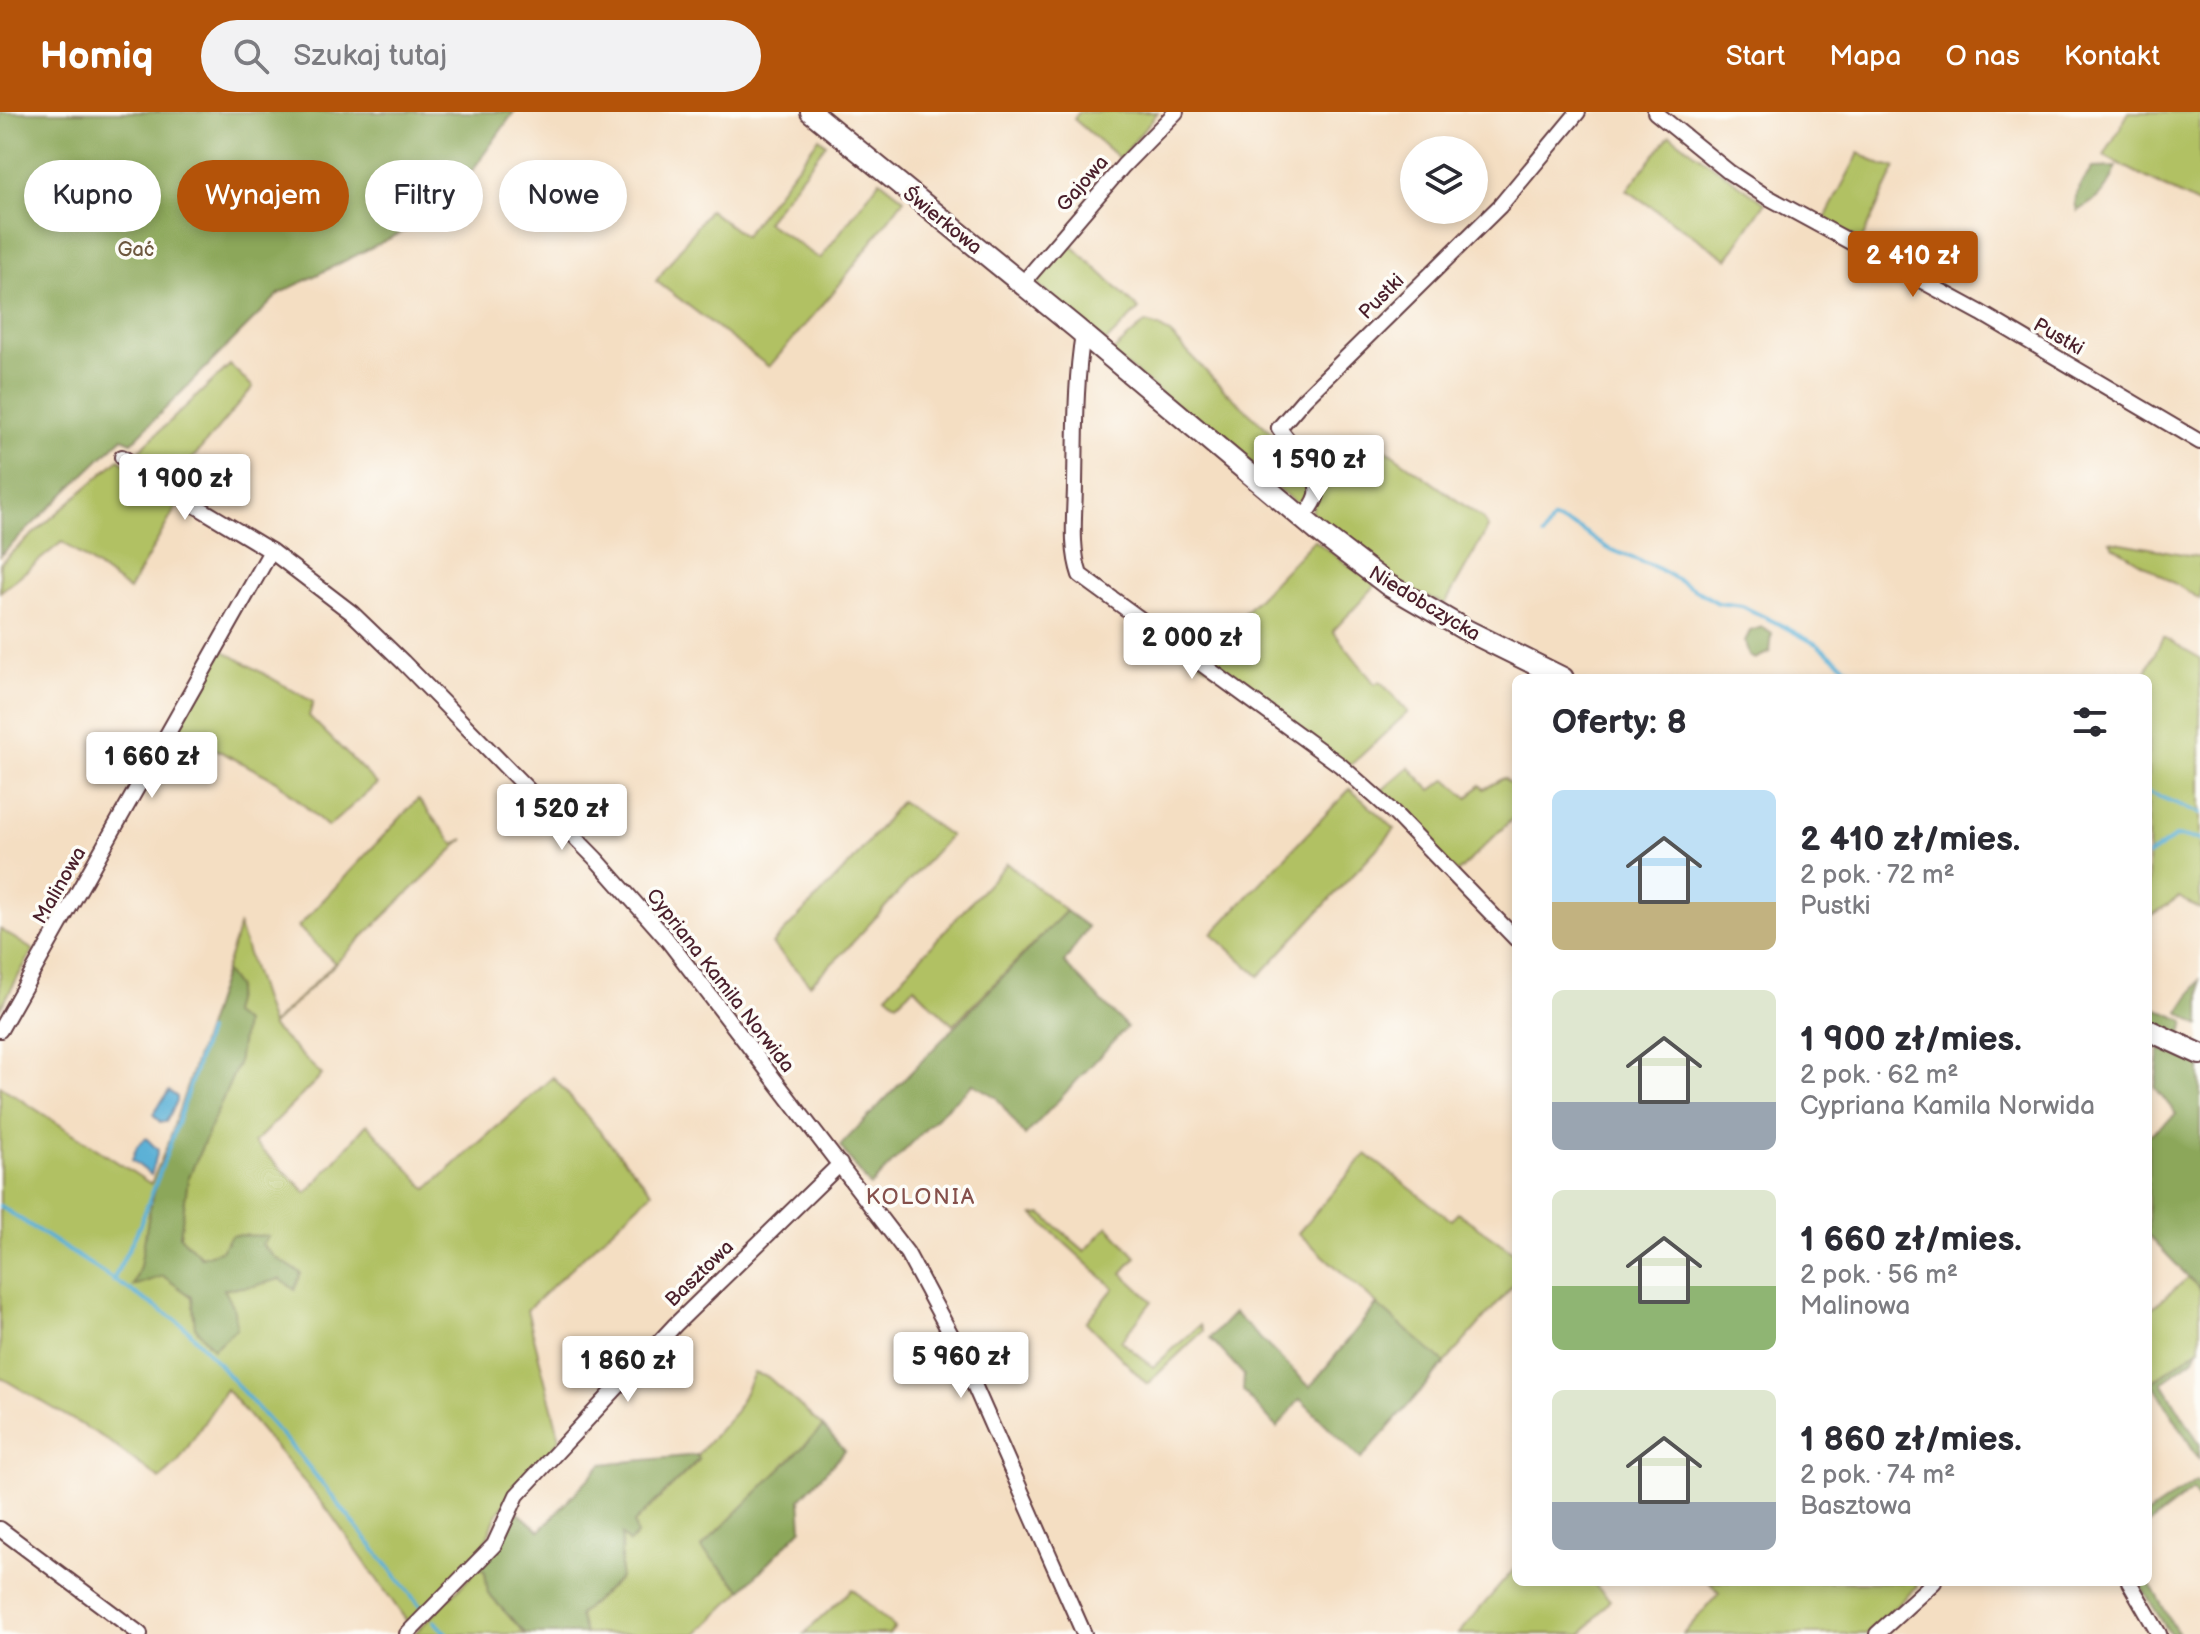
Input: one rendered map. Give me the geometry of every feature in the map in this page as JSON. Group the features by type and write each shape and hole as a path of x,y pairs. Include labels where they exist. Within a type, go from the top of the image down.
{"street":[{"name":"Świerkowa","path":"811,112 1079,330"},
{"name":"Gajowa","path":"1022,284 1123,166 1176,112"},
{"name":"Pustki","path":"1303,518 1317,496 1316,483 1310,469 1279,428 1304,399 1500,206 1578,112"},
{"name":"Pustki","path":"1655,112 1729,172 1764,195 1981,313 2200,442"},
{"name":"Niedobczycka","path":"1079,330 1303,518 1388,585 1464,629 1555,674"},
{"path":"1079,330 1074,529 1075,560 1080,575 1340,765 1395,814 1512,935"},
{"name":"Cypriana Kamila Norwida","path":"122,457 271,551 352,613 596,859 666,938 907,1253 956,1344 1084,1634"},
{"name":"Malinowa","path":"0,1030 271,551"},
{"path":"2152,1032 2200,1054"},
{"name":"Basztowa","path":"407,1634 494,1545 517,1495 675,1325 840,1164"},
{"path":"0,1529 140,1634"},
{"path":"1877,1634 1930,1586"},
{"path":"2131,1586 2159,1634"}],"green space":[{"name":"Gać","path":"0,112 514,112 480,160 365,160 365,232 403,232 280,293 132,442 122,438 0,556"},
{"path":"1079,112 1158,112 1120,159 1074,119"},
{"path":"2129,112 2200,112 2200,205 2104,156"},
{"path":"1670,135 1765,203 1727,259 1627,190"},
{"path":"819,138 826,144 766,222 820,259 880,180 904,199 836,289 769,367 656,281 709,210 744,236"},
{"path":"1859,153 1883,166 1896,167 1861,241 1824,220"},
{"path":"2116,167 2102,193 2077,211 2077,194 2092,168"},
{"path":"1065,239 1139,309 1106,342 1033,281"},
{"path":"1145,323 1171,335 1224,390 1273,434 1304,472 1309,490 1301,507 1111,353"},
{"path":"230,365 253,387 176,478 133,456"},
{"path":"1373,440 1483,519 1488,528 1445,604 1412,591 1311,518 1318,474 1341,474"},
{"path":"119,459 178,504 129,590 62,542 0,592 0,563"},
{"path":"1314,540 1376,585 1333,631 1375,684 1380,681 1408,712 1352,764 1347,765 1198,661"},
{"path":"2110,541 2200,557 2200,599 2113,546"},
{"path":"1762,627 1772,634 1770,652 1755,659 1749,656 1745,641 1750,631"},
{"path":"2163,637 2200,658 2200,909 2179,897 2152,915 2152,674 2145,674"},
{"path":"221,649 313,702 309,716 377,784 328,827 277,781 177,729"},
{"path":"1409,767 1431,790 1447,779 1468,798 1480,785 1484,789 1504,778 1512,785 1512,819 1457,873 1381,791"},
{"path":"1350,789 1395,829 1259,976 1212,934"},
{"path":"418,799 454,844 464,839 271,1026 322,1075 254,1143 307,1193 367,1124 427,1189 553,1077 652,1192 527,1310 560,1439 498,1512 484,1545 428,1607 408,1623 327,1509 226,1389 178,1462 160,1479 104,1438 0,1377 0,1086 151,1184 175,1127 239,926 271,1025 335,963 298,927"},
{"path":"901,801 950,836 844,952 810,984 772,944 852,862"},
{"path":"1007,863 1066,911 953,1025 914,987 897,1003 887,994"},
{"path":"1066,911 1088,927 1064,963 1127,1027 1025,1136 996,1097 973,1084 870,1186 840,1146"},
{"path":"0,929 33,950 0,1009"},
{"path":"225,971 237,988 231,1013 244,1023 238,1064 188,1179 180,1236 201,1257 220,1251 232,1235 268,1236 262,1245 301,1273 295,1290 280,1279 224,1289 233,1306 237,1328 213,1349 195,1327 192,1297 163,1276 133,1286 164,1156"},
{"path":"2200,980 2200,1025 2179,1012"},
{"path":"2152,1006 2185,1021 2182,1034 2176,1035 2152,1025"},
{"path":"2160,1049 2200,1064 2200,1289 2152,1239 2152,1133 2176,1114 2155,1087"},
{"path":"1366,1154 1451,1220 1458,1213 1512,1251 1512,1287 1361,1459 1310,1387 1377,1304 1298,1233"},
{"path":"1042,1214 1085,1251 1108,1226 1136,1257 1122,1273 1152,1301 1121,1341 1153,1367 1200,1325 1203,1331 1147,1384 1086,1322 1114,1288 1034,1215"},
{"path":"2188,1278 2200,1288 2200,1348 2152,1381 2152,1308"},
{"path":"1377,1305 1445,1363 1361,1459 1300,1399 1277,1428 1243,1391 1244,1375 1210,1338 1234,1313 1310,1387"},
{"path":"2198,1349 2194,1358 2162,1382 2200,1444 2199,1459 2152,1382"},
{"path":"754,1373 768,1377 823,1427 701,1548 742,1590 697,1634 585,1634 579,1615 620,1578 622,1534 629,1542 634,1523 699,1460 697,1455 736,1411"},
{"path":"823,1427 845,1451 800,1499 802,1528 742,1590 701,1548"},
{"path":"697,1455 699,1459 634,1523 637,1535 629,1543 622,1535 620,1578 579,1615 585,1634 526,1634 488,1594 485,1572 480,1567 514,1509 540,1531 602,1464"},
{"path":"2196,1481 2200,1485 2200,1502 2193,1490 2152,1522 2152,1511"},
{"path":"480,1567 485,1572 489,1594 526,1634 414,1634"},
{"path":"1512,1572 1512,1586 1596,1586 1610,1600 1582,1634 1458,1634"},
{"path":"1713,1586 1918,1586 1866,1634 1683,1634 1719,1593"},
{"path":"2140,1586 2151,1586 2178,1634 2170,1634"},
{"path":"852,1589 895,1628 889,1634 804,1634"}],"water":[{"path":"169,1091 177,1097 177,1101 166,1122 160,1122 153,1114"},
{"path":"146,1138 158,1150 151,1175 132,1160 137,1146"}],"waterway":[{"path":"1543,536 1553,519 1579,528 1607,548 1655,567 1718,603 1742,606 1781,625 1816,644 1856,674"},
{"path":"2152,794 2200,813"},
{"path":"2152,853 2175,837 2200,839"},
{"path":"113,1281 149,1201 207,1031"},
{"path":"0,1206 190,1332 300,1456 420,1606"},
{"path":"434,1621 447,1634"}],"district":[{"name":"KOLONIA","path":"921,1196"}]}
